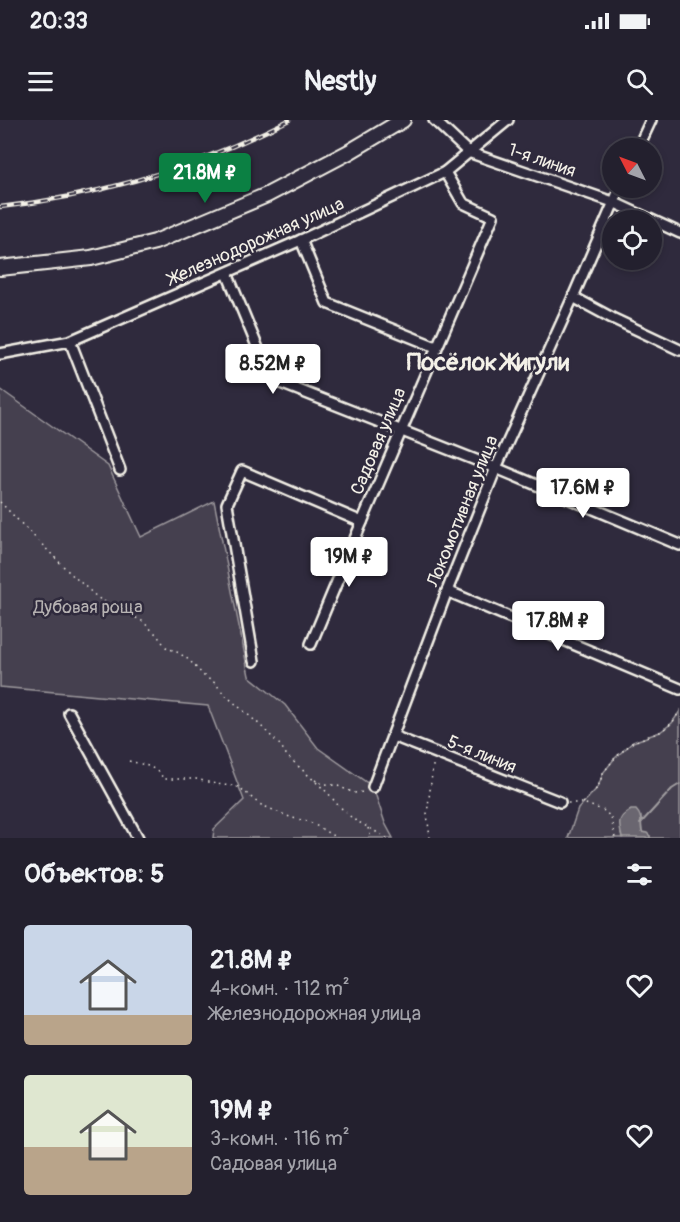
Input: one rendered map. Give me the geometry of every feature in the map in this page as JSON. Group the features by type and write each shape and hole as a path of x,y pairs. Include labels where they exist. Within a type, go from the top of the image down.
{"street":[{"path":"0,268 91,258 155,242 267,195 349,152 403,120"},
{"name":"1-я линия","path":"434,120 468,153 613,202 680,233"},
{"name":"Железнодорожная улица","path":"0,354 70,341 301,240 445,172 508,120"},
{"path":"643,138 651,120"},
{"name":"Садовая улица","path":"311,644 493,217 463,203 445,172"},
{"name":"Локомотивная улица","path":"373,788 496,468 615,198"},
{"path":"301,240 327,303 436,347"},
{"path":"227,273 264,363 279,382 496,468 680,545"},
{"path":"573,297 680,350"},
{"path":"70,341 120,471"},
{"path":"254,661 227,504 242,471 362,522"},
{"path":"447,591 680,689"},
{"path":"69,713 138,838"},
{"name":"5-я линия","path":"393,736 560,802"}],"path":[{"path":"0,502 69,572 98,597 142,621 166,647 189,660 204,676 215,683 224,694 261,725 281,746 287,756 353,819 387,838"},
{"path":"583,803 598,787 603,773 615,758 633,742 660,732 672,723 680,711"},
{"path":"430,838 427,814 433,766 431,751"},
{"path":"129,761 158,771 164,779 196,779 239,787 259,804 292,818 308,821 337,838"},
{"path":"308,775 320,783 338,786 354,793 365,792 373,788"},
{"path":"560,802 583,803 604,811 611,818 615,838"},
{"path":"367,827 372,838"}],"green space":[{"name":"Дубовая роща","path":"0,389 108,466 141,537 214,501 249,676 285,705 318,748 373,787 385,823 393,838 213,838 214,829 244,800 208,706 0,687"},
{"path":"680,711 680,838 650,838 642,833 641,817 621,834 622,838 568,838 578,809 598,787 603,773 615,758 633,742 660,732 672,723"}],"shaded area":[{"path":"631,810 636,810 642,832 647,833 650,838 622,838 620,822 623,816"}],"waterway":[{"path":"640,824 672,789 680,784"}],"railway":[{"path":"0,207 75,195 148,177 220,151 289,120"}],"district":[{"name":"Посёлок Жигули","path":"488,362"}]}
